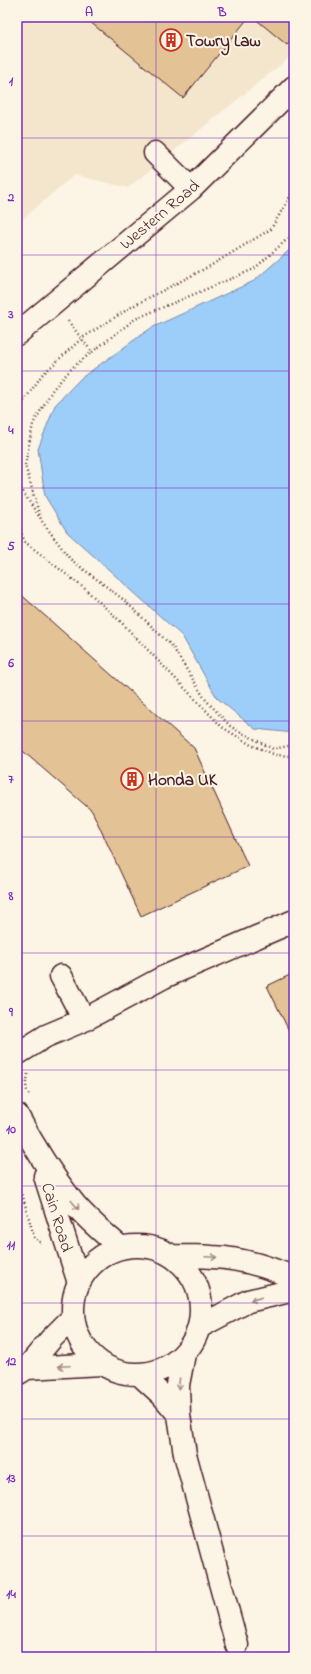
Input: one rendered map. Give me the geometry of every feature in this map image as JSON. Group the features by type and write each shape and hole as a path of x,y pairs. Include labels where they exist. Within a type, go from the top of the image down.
{"street":[{"name":"Western Road","path":"17,334 191,189 294,87"},
{"path":"155,153 191,189"},
{"path":"17,1054 46,1036 84,1020 164,977 294,921"},
{"path":"61,976 84,1020"},
{"name":"Cain Road","path":"17,1115 36,1150 72,1202 90,1221 121,1248"},
{"name":"Cain Road","path":"36,1150 56,1206 79,1283"},
{"path":"138,1246 155,1249 172,1256 184,1266 193,1280 199,1295 201,1311 199,1326 193,1341 184,1354 166,1367 156,1372 139,1374 120,1372 102,1364 88,1351 78,1335 73,1317 74,1300 79,1283 89,1268 104,1256 121,1248 138,1246"},
{"path":"172,1256 213,1257 227,1259 262,1266 294,1278"},
{"path":"199,1326 248,1301 294,1290"},
{"path":"22,1371 73,1317"},
{"path":"184,1354 178,1386 178,1415 185,1454 236,1645"},
{"path":"22,1371 102,1364"},
{"path":"139,1374 162,1395 178,1415"}],"path":[{"path":"17,411 42,375 82,338 133,306 210,266 271,229 294,190"},
{"path":"41,520 25,466 33,424 54,389 74,366 135,319 254,269 294,233"},
{"path":"66,318 92,352"},
{"path":"17,481 41,520 70,559 124,600 172,646 205,699 231,727 273,749 294,745"},
{"path":"17,523 25,542 84,589 119,620 222,727 250,744 276,755 294,756"},
{"path":"17,1188 23,1197 34,1238 39,1242 44,1242"}],"shaded area":[{"path":"17,17 294,17 294,54 128,188 74,175 17,224"}],"water":[{"path":"294,246 294,733 255,729 217,698 182,636 67,532 45,496 38,449 55,405 81,378 151,328 254,281"}],"building":[{"name":"Towry Law","path":"84,17 249,17 183,98"},
{"name":"Towry Law","path":"253,17 294,17 294,37 287,45"},
{"name":"Honda UK","path":"17,591 194,748 248,866 141,916 92,811 17,746"},
{"path":"294,973 294,1041 267,986"}],"place":[{"name":"Towry Law","path":"171,40"},
{"name":"Honda UK","path":"132,779"}]}
